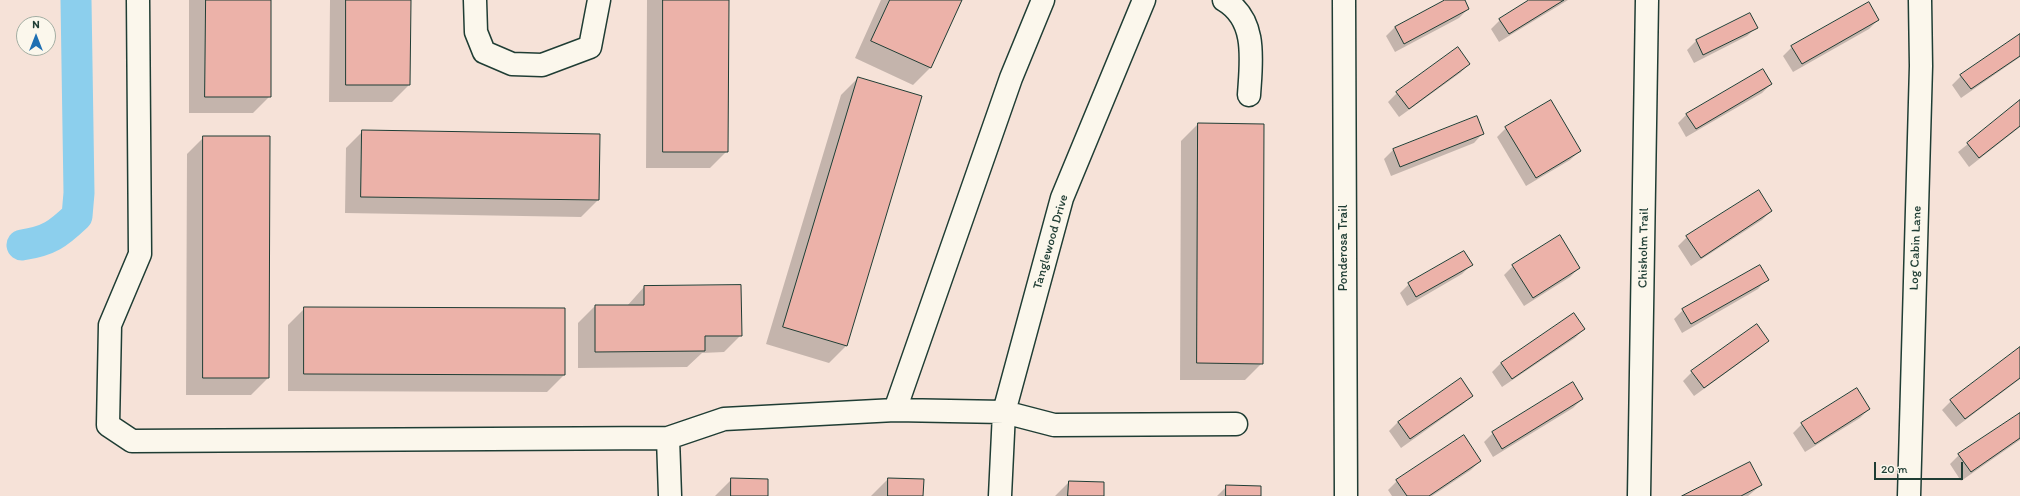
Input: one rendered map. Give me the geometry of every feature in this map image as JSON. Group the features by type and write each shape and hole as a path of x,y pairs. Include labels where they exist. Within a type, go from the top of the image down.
{"street":[{"path":"138,0 140,254 110,325 108,424 132,441 668,438 724,419 896,410 1004,412 1054,425 1236,424"},
{"path":"475,0 476,32 484,52 512,64 542,65 590,47 599,0"},
{"path":"896,410 1009,85 1043,0"},
{"name":"Tanglewood Drive","path":"1000,496 1004,412 1062,198 1144,0"},
{"path":"1224,0 1241,16 1249,32 1251,57 1249,95"},
{"name":"Ponderosa Trail","path":"1344,0 1346,496"},
{"name":"Chisholm Trail","path":"1639,496 1647,0"},
{"name":"Log Cabin Lane","path":"1909,496 1921,66 1920,0"},
{"path":"668,438 670,496"}],"building":[{"path":"206,0 271,0 271,97 205,97"},
{"path":"346,0 411,0 410,85 346,85"},
{"path":"663,0 729,0 728,152 663,152"},
{"path":"890,0 962,0 931,68 871,41"},
{"path":"1445,0 1465,0 1469,9 1404,44 1395,27"},
{"path":"1529,0 1564,0 1509,34 1499,19"},
{"path":"1869,2 1879,20 1802,64 1791,46"},
{"path":"1750,13 1758,28 1703,55 1696,40"},
{"path":"2020,34 2020,56 1971,89 1960,75"},
{"path":"1458,47 1470,64 1409,109 1396,92"},
{"path":"1763,69 1772,84 1696,129 1686,114"},
{"path":"858,77 922,96 847,346 783,327"},
{"path":"1551,100 1581,151 1536,178 1505,127"},
{"path":"2020,100 2020,126 1979,158 1967,143"},
{"path":"1477,116 1484,134 1400,167 1393,149"},
{"path":"1198,123 1264,124 1263,364 1197,363"},
{"path":"362,130 600,134 599,200 361,197"},
{"path":"203,136 270,136 269,378 203,378"},
{"path":"1759,190 1772,211 1701,258 1686,236"},
{"path":"1560,235 1580,268 1533,298 1512,265"},
{"path":"1464,251 1473,265 1416,297 1408,283"},
{"path":"1760,265 1769,280 1691,324 1682,309"},
{"path":"741,285 742,336 705,336 705,351 595,352 595,305 644,305 644,286"},
{"path":"304,307 565,308 565,375 304,374"},
{"path":"1574,313 1585,329 1512,379 1501,363"},
{"path":"1757,324 1769,341 1704,388 1691,371"},
{"path":"2020,347 2020,378 1965,419 1950,400"},
{"path":"1461,378 1473,396 1410,439 1398,422"},
{"path":"1573,382 1583,399 1502,449 1492,432"},
{"path":"1857,388 1870,409 1815,444 1801,423"},
{"path":"2020,413 2020,438 1971,472 1958,454"},
{"path":"1464,435 1481,461 1429,496 1407,496 1396,480"},
{"path":"1750,462 1762,485 1741,496 1682,496"},
{"path":"731,478 768,479 768,496 731,496"},
{"path":"888,478 924,479 923,496 888,496"},
{"path":"1069,481 1104,482 1104,496 1068,496"},
{"path":"1226,485 1261,486 1261,496 1226,496"}],"waterway":[{"path":"22,245 52,236 64,228 77,216 79,193 76,0"}]}
